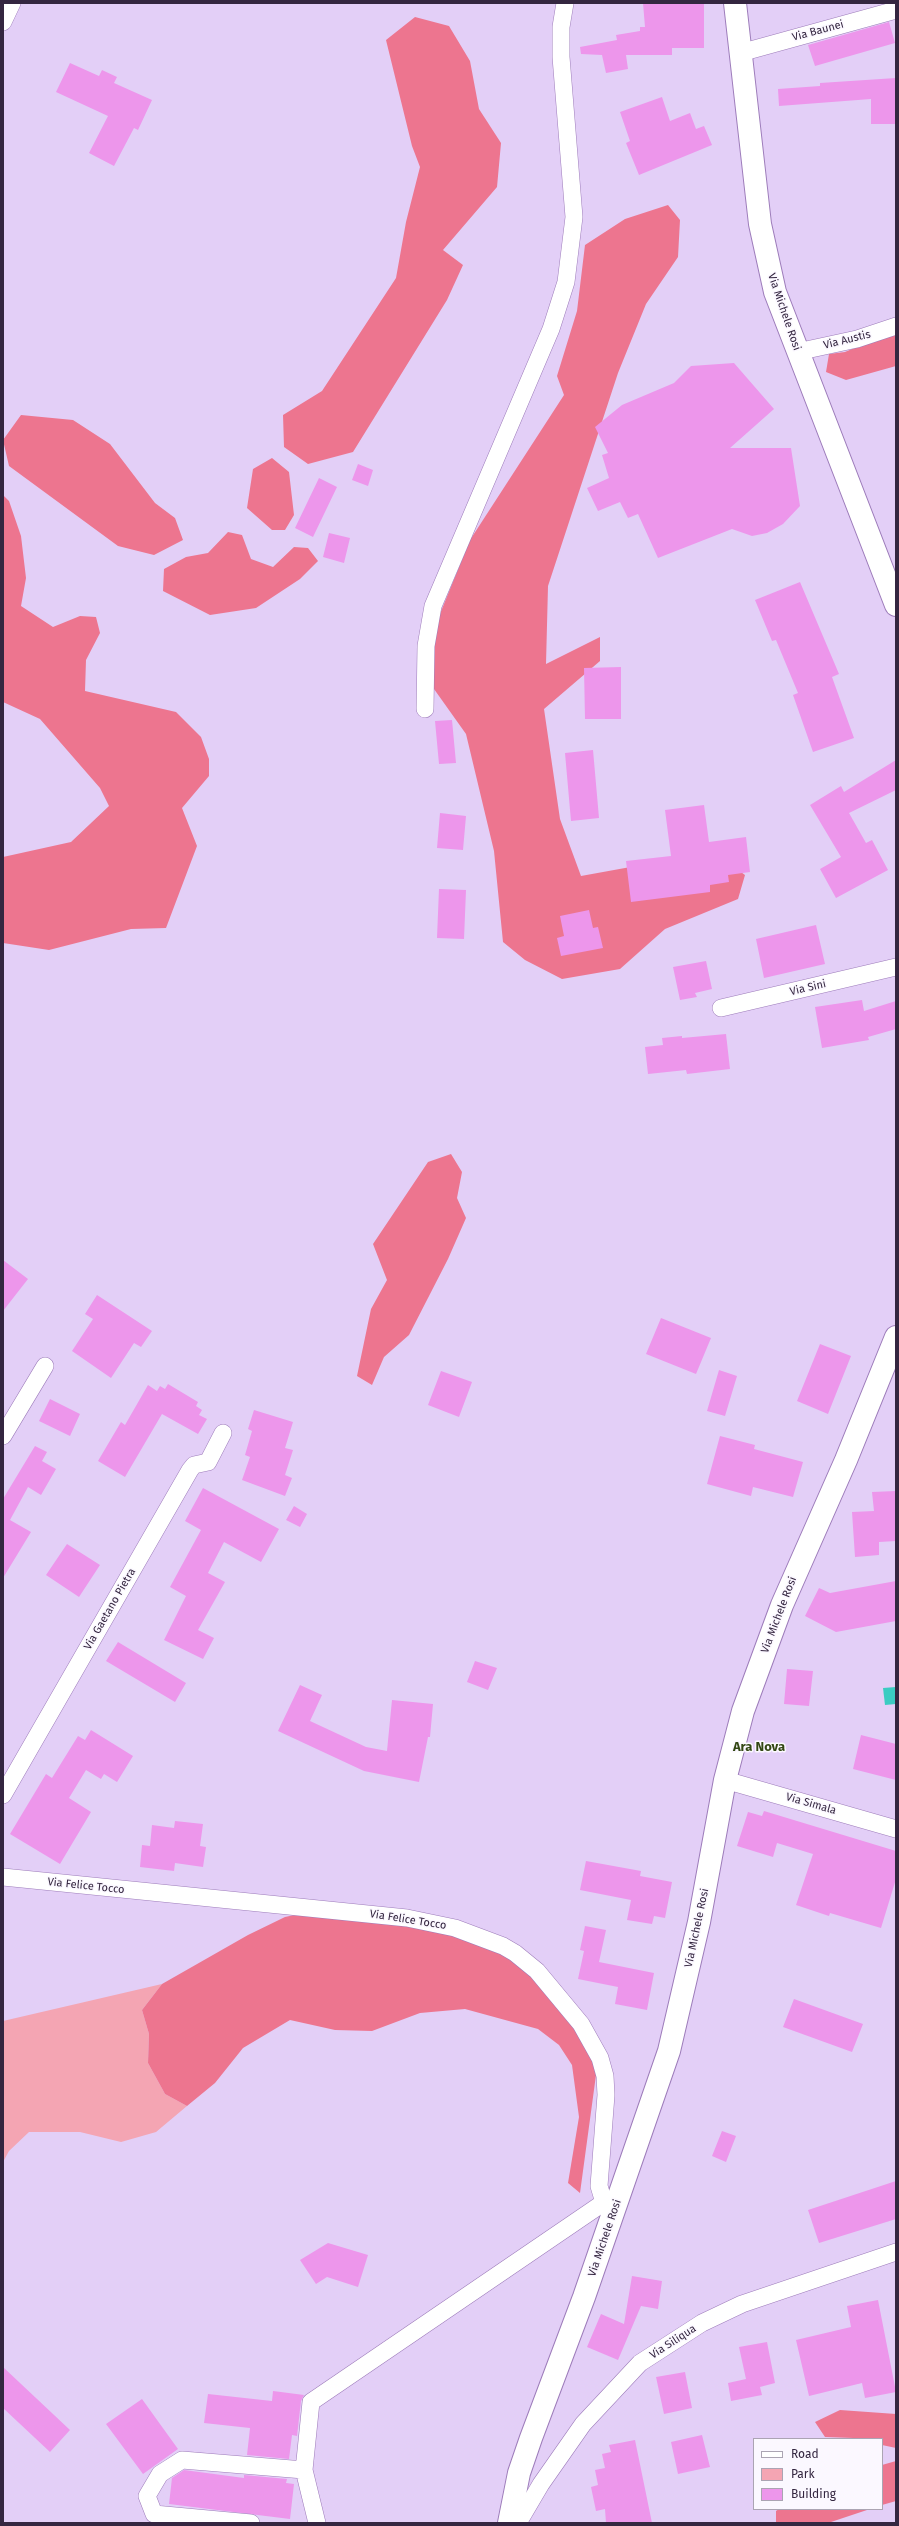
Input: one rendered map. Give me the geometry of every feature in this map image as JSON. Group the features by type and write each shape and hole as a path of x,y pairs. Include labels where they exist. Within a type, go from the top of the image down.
{"street":[{"path":"3,22 12,3"},
{"path":"425,709 426,646 433,606 551,328 567,277 574,217 561,57 561,26 566,3"},
{"name":"Via Michele Rosi","path":"735,3 763,237 775,292 896,605"},
{"name":"Via Baunei","path":"740,52 896,10"},
{"name":"Via Austis","path":"797,352 857,339 896,326"},
{"name":"Via Sini","path":"721,1008 896,967"},
{"name":"Via Michele Rosi","path":"509,2523 519,2473 610,2206 669,2051 699,1922 725,1780 744,1711 782,1605 846,1460 896,1338"},
{"path":"3,1436 45,1366"},
{"name":"Via Gaetano Pietra","path":"3,1794 190,1470 194,1465 208,1462 223,1433"},
{"name":"Via Simala","path":"725,1780 896,1829"},
{"name":"Via Felice Tocco","path":"3,1877 396,1916 455,1928 503,1946 515,1953 537,1971 581,2024 600,2058 605,2076 606,2095 598,2181 600,2191 610,2206"},
{"path":"317,2523 304,2470 312,2402 610,2206"},
{"name":"Via Siliqua","path":"518,2523 541,2484 583,2424 627,2375 652,2355 702,2323 742,2304 896,2252"},
{"path":"251,2523 154,2514 147,2496 160,2474 182,2460 304,2470"}],"green space":[{"path":"162,1984 142,2010 149,2034 148,2063 165,2094 187,2106 156,2132 121,2142 80,2132 29,2132 9,2151 3,2162 3,2021"}],"shaded area":[{"path":"415,17 449,26 470,61 479,109 501,143 497,187 443,250 463,265 447,300 353,452 308,464 284,447 283,415 322,391 396,278 406,222 420,167 412,146 386,40"},
{"path":"668,205 680,220 678,257 646,304 618,373 548,586 546,664 600,637 600,661 544,709 560,819 581,876 713,852 745,875 738,899 665,929 620,969 562,979 525,960 503,942 494,851 466,734 434,689 431,636 470,540 564,395 557,376 577,311 585,245 625,219"},
{"path":"896,330 896,366 846,380 826,372 829,354 845,352"},
{"path":"21,415 73,420 110,444 155,503 175,518 183,540 154,555 118,546 9,466 3,440"},
{"path":"272,458 289,472 294,515 285,530 272,530 247,508 253,469"},
{"path":"3,495 9,501 21,536 26,578 21,606 53,627 80,616 96,617 100,633 86,660 85,691 176,712 201,737 209,759 209,776 182,808 197,846 166,928 131,929 49,950 3,943 3,857 71,842 109,806 100,788 40,719 3,702"},
{"path":"228,532 242,535 251,559 273,567 294,547 308,548 318,561 300,579 256,608 210,615 163,591 164,569 186,557 208,553"},
{"path":"451,1154 462,1172 457,1198 466,1218 448,1259 409,1335 384,1357 372,1385 357,1376 371,1309 387,1280 373,1244 428,1162"},
{"path":"896,1687 896,1704 885,1705 883,1688"},
{"path":"304,1913 442,1928 521,1961 589,2047 596,2075 580,2193 568,2183 579,2117 572,2065 559,2045 538,2029 465,2009 420,2013 372,2031 335,2030 290,2020 243,2048 215,2083 187,2106 165,2094 148,2063 149,2034 142,2010 162,1984 248,1935 285,1917"},
{"path":"840,2410 896,2414 896,2448 883,2445 883,2438 825,2437 815,2422"},
{"path":"896,2461 896,2501 883,2505 883,2465"},
{"path":"867,2510 828,2523 776,2523 776,2511"}],"building":[{"path":"643,3 704,3 704,48 672,48 672,55 626,55 628,69 606,73 602,55 581,54 580,47 617,40 616,35 640,31 640,27 645,27"},
{"path":"889,22 895,43 815,66 808,45"},
{"path":"70,63 99,76 102,70 117,77 114,83 152,100 138,130 134,128 114,166 89,153 108,116 56,92"},
{"path":"896,78 896,124 871,124 871,99 779,106 778,89 820,86 820,83"},
{"path":"662,97 670,121 690,113 696,129 704,126 712,145 639,175 626,143 630,141 620,112"},
{"path":"734,363 774,409 730,448 791,448 800,506 783,524 767,533 752,536 732,529 658,558 638,514 628,518 620,502 598,511 587,488 609,478 602,455 608,453 595,427 622,405 674,383 691,366"},
{"path":"358,464 373,470 368,486 352,480"},
{"path":"319,478 337,487 313,537 295,528"},
{"path":"329,533 350,538 344,563 323,557"},
{"path":"800,582 839,674 832,677 854,738 813,752 793,695 798,693 776,640 772,641 755,600"},
{"path":"621,667 621,719 585,719 584,668"},
{"path":"452,720 456,763 439,764 435,721"},
{"path":"593,750 599,818 571,821 565,753"},
{"path":"896,760 896,790 849,813 866,843 872,840 888,870 836,898 820,869 841,857 810,805 841,786 844,792"},
{"path":"704,805 709,842 746,837 750,872 728,875 729,882 710,885 710,892 631,902 626,861 671,856 665,810"},
{"path":"440,813 466,816 463,850 437,848"},
{"path":"439,889 466,890 464,939 437,938"},
{"path":"589,910 593,928 598,927 603,948 561,956 557,938 564,936 560,916"},
{"path":"816,925 825,964 764,978 756,939"},
{"path":"706,961 712,989 695,993 697,997 680,1000 673,967"},
{"path":"862,1000 864,1011 896,1001 896,1029 868,1037 869,1040 822,1048 815,1007"},
{"path":"726,1034 730,1069 687,1074 686,1070 648,1074 645,1047 663,1045 662,1038 682,1036 682,1038"},
{"path":"3,1260 28,1279 3,1311"},
{"path":"97,1295 152,1331 141,1347 134,1343 111,1378 72,1351 93,1319 85,1314"},
{"path":"661,1318 711,1338 696,1374 646,1354"},
{"path":"820,1344 851,1356 828,1414 797,1401"},
{"path":"719,1370 737,1376 725,1416 707,1411"},
{"path":"441,1371 472,1382 459,1417 428,1405"},
{"path":"168,1384 198,1402 196,1406 202,1410 199,1415 207,1419 198,1434 162,1414 125,1477 98,1461 121,1422 125,1425 148,1385 157,1391 160,1386 165,1389"},
{"path":"50,1399 80,1414 70,1436 39,1421"},
{"path":"254,1410 293,1422 285,1448 293,1450 285,1475 292,1478 285,1496 242,1480 250,1457 245,1455 252,1431 248,1429"},
{"path":"720,1436 755,1445 754,1449 803,1462 793,1497 753,1487 751,1496 707,1484"},
{"path":"35,1446 47,1452 42,1461 56,1469 41,1495 28,1487 10,1520 31,1532 3,1578 3,1499"},
{"path":"203,1488 279,1529 261,1562 224,1542 208,1573 225,1582 198,1630 214,1638 203,1659 164,1640 186,1596 170,1587 201,1530 185,1521"},
{"path":"896,1491 896,1541 879,1542 879,1555 855,1557 852,1512 874,1511 872,1492"},
{"path":"294,1506 307,1514 300,1527 286,1520"},
{"path":"67,1544 100,1565 79,1597 46,1575"},
{"path":"896,1581 896,1621 836,1632 805,1616 819,1588 830,1593"},
{"path":"118,1642 186,1683 175,1702 106,1661"},
{"path":"475,1661 497,1668 488,1690 467,1682"},
{"path":"787,1669 813,1671 809,1706 784,1704"},
{"path":"300,1685 322,1695 310,1721 366,1747 387,1751 392,1700 433,1704 430,1737 428,1737 419,1782 364,1771 278,1731"},
{"path":"91,1730 133,1756 117,1782 104,1774 101,1779 86,1770 69,1798 91,1812 60,1864 10,1834 46,1774 52,1778 78,1736 85,1740"},
{"path":"861,1735 896,1744 896,1780 853,1769"},
{"path":"764,1811 896,1851 896,1879 881,1928 830,1913 829,1916 796,1905 813,1854 777,1843 773,1857 737,1846 748,1812 762,1816"},
{"path":"175,1821 203,1824 200,1846 206,1847 203,1867 175,1863 174,1871 140,1867 142,1845 150,1846 152,1825 174,1828"},
{"path":"586,1861 641,1871 640,1876 672,1882 665,1918 654,1916 652,1924 627,1920 631,1900 580,1890"},
{"path":"585,1926 606,1930 599,1962 654,1973 647,2010 615,2004 618,1987 578,1979 584,1951 580,1950"},
{"path":"794,1999 863,2024 852,2052 783,2027"},
{"path":"722,2131 736,2136 726,2162 712,2156"},
{"path":"896,2181 896,2219 819,2243 808,2210"},
{"path":"328,2243 368,2255 358,2287 327,2277 316,2284 300,2260"},
{"path":"632,2276 662,2281 658,2309 641,2306 618,2360 587,2347 601,2314 624,2324"},
{"path":"878,2300 896,2392 865,2398 862,2383 809,2396 796,2340 851,2327 847,2306"},
{"path":"767,2342 775,2383 760,2387 762,2395 731,2401 728,2383 746,2379 739,2347"},
{"path":"3,2367 70,2430 50,2452 3,2408"},
{"path":"685,2372 692,2408 664,2414 656,2377"},
{"path":"273,2391 304,2395 301,2401 297,2436 292,2435 289,2459 247,2455 250,2428 204,2423 208,2394 272,2401"},
{"path":"142,2399 178,2449 143,2474 106,2424"},
{"path":"702,2435 710,2467 678,2474 671,2442"},
{"path":"635,2440 652,2523 606,2523 605,2509 596,2511 591,2487 598,2485 595,2470 605,2468 602,2454 611,2452 609,2445"},
{"path":"184,2470 244,2478 244,2475 287,2479 286,2483 294,2484 290,2519 169,2504 172,2478"}],"district":[{"name":"Ara Nova","path":"759,1747"}]}
